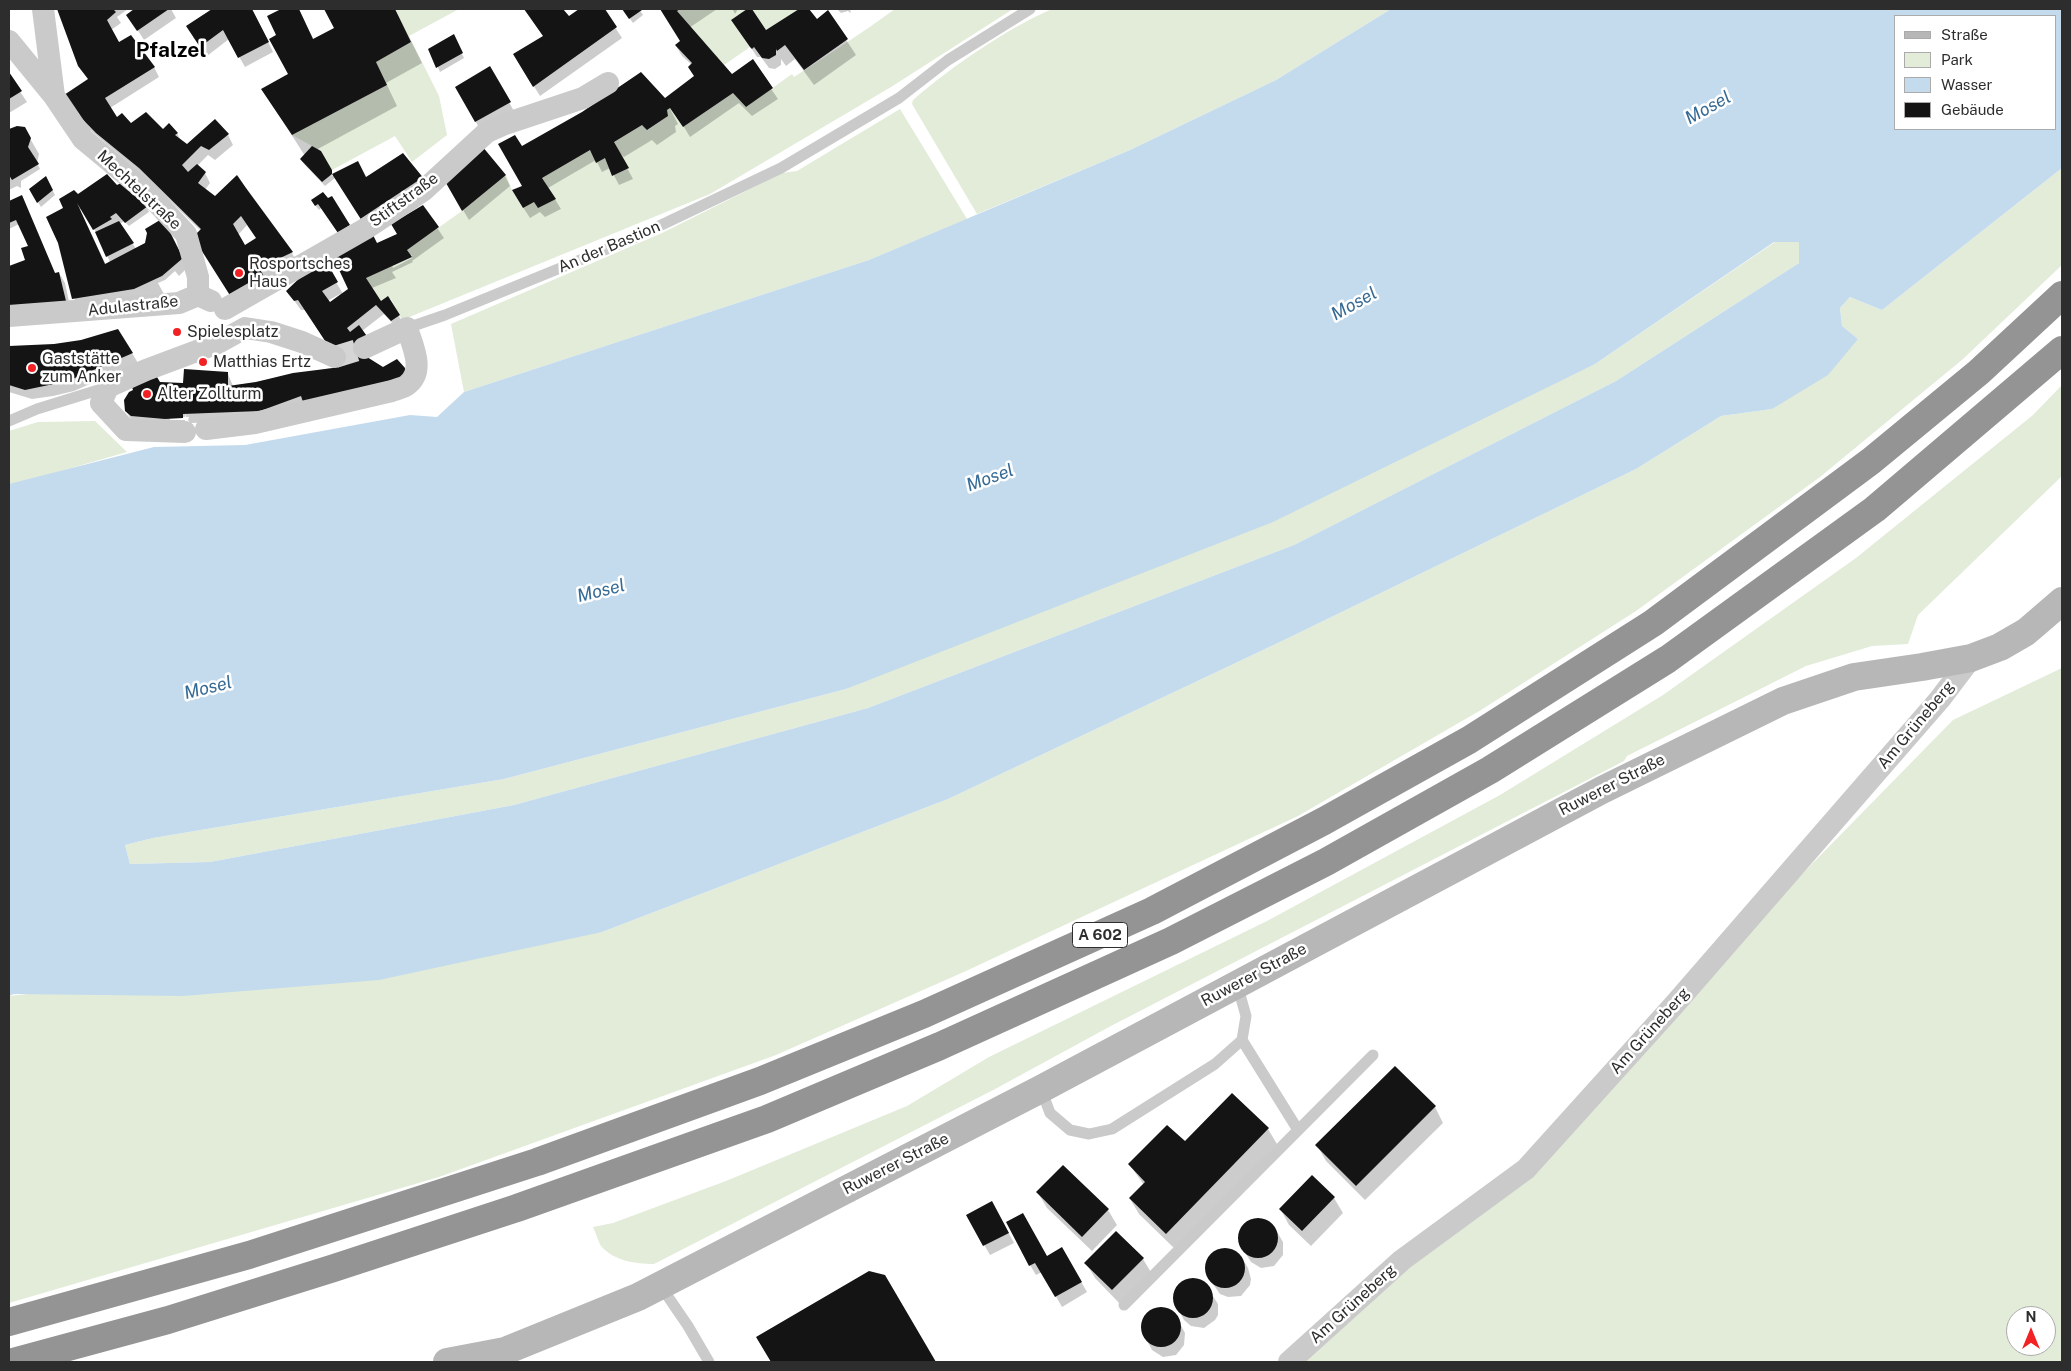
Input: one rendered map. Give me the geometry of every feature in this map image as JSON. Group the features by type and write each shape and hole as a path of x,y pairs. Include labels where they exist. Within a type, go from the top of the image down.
{"highway":[{"name":"A 602","path":"9,1322 249,1256 537,1162 760,1081 924,1014 1152,911 1324,821 1469,740 1653,622 1870,461 1979,372 2062,295"},
{"name":"A 602","path":"13,1362 168,1320 334,1268 517,1208 758,1122 940,1046 1170,941 1326,862 1490,770 1668,659 1875,509 2062,350"}],"main road":[{"name":"Ruwerer Straße","path":"447,1362 505,1351 638,1297 1041,1089 1602,790 1784,701 1809,690 1854,677 1971,658 2000,647 2026,632 2062,601"}],"street":[{"name":"Mechtelstraße","path":"42,9 54,96"},
{"name":"Mechtelstraße","path":"9,41 54,96 83,139 147,192 186,234 198,277 198,295"},
{"name":"Stiftstraße","path":"225,309 365,229 424,190 487,132 505,124 584,98 608,83"},
{"name":"Adulastraße","path":"9,316 179,303 198,295 225,309 245,328"},
{"path":"335,357 279,334 245,328 218,343 146,370 108,387 101,403 126,430 195,430 255,422 384,393 408,385 418,365 407,328 364,348"},
{"name":"Am Grüneberg","path":"1289,1362 1402,1260 1526,1169 1694,983 1940,699 1971,658"}],"lane":[{"name":"An der Bastion","path":"407,328 445,315 634,238 781,168 899,98 948,60 1030,9"},
{"path":"9,421 37,409 108,387"},
{"path":"1041,1089 1050,1113 1070,1130 1089,1134 1112,1129 1215,1064 1242,1040 1246,1016 1237,984"},
{"path":"1242,1040 1298,1130"},
{"path":"1124,1305 1373,1055"},
{"path":"660,1285 688,1326 709,1362"}],"green space":[{"path":"395,9 459,9 409,36 439,96 447,135 412,162 395,136 332,170 321,151 292,135 387,85 376,62 411,42"},
{"path":"678,9 747,9 731,20 750,47 724,65 677,11"},
{"path":"752,9 799,9 766,30"},
{"path":"895,9 1013,9 891,87 710,194 402,320 391,299 381,301 366,278 411,257 407,250 462,211 506,175 512,190 523,208 534,202 538,207 556,199 542,178 590,150 596,163 605,158 612,176 628,169 614,142 642,125 648,130 668,116 667,110 670,108 683,127 733,93 746,107 792,74 794,77"},
{"path":"1052,9 1391,9 1276,80 1130,150 977,214 912,104 913,100 979,50 1016,27"},
{"path":"900,109 967,219 869,260 464,392 451,324 662,233 782,173 797,171"},
{"path":"2062,168 2062,265 1963,359 1820,477 1636,611 1481,710 1298,816 966,971 776,1055 439,1177 9,1303 9,996 602,932 948,799 1282,641 1636,469 1721,416 1772,409 1858,339 1842,326 1840,308 1850,297 1882,310"},
{"path":"1775,242 1799,242 1799,263 1616,381 1294,545 868,708 514,805 210,862 130,864 125,845 153,838 504,779 846,689 1595,364"},
{"path":"2062,385 2062,476 1918,615 1908,644 1872,646 1806,666 1627,756 1624,761 1109,1027 997,1088 654,1264 633,1262 619,1258 601,1246 593,1227 613,1223 726,1181 907,1106 989,1057 1267,921 1500,795 1663,695 1856,558 2033,415"},
{"path":"95,421 127,452 9,486 9,431 38,422"},
{"path":"2062,668 2062,1362 1297,1362 1517,1165 1953,720"}],"water":[{"name":"Mosel","path":"1391,9 2062,9 2062,168 1882,310 1850,297 1840,308 1842,326 1858,339 1828,375 1772,409 1721,416 1636,469 1282,641 948,799 602,932 379,980 183,996 14,994 9,996 9,484 154,447 245,445 410,415 437,417 464,392 869,260 1130,150 1276,80","holes":["1774,242 1799,242 1799,263 1616,381 1294,545 868,708 514,805 210,862 130,864 125,845 153,838 504,779 846,689 1273,522 1595,364"]}],"building":[{"path":"57,9 113,9 116,12 107,20 119,42 131,35 155,67 105,98 117,117 122,113 131,123 146,112 163,129 169,123 178,133 175,135 187,144 215,119 229,134 209,150 201,146 182,165 188,172 197,164 206,172 198,183 215,196 237,175 293,252 259,268 265,278 231,297 193,237 201,229 139,168 96,133 61,97 88,79 78,66","holes":["241,216 256,238 245,245 233,224"]},
{"path":"134,9 169,9 137,31 126,15"},
{"path":"212,9 252,9 269,42 238,58 223,30 200,47 186,26"},
{"path":"281,9 299,9 313,39 334,28 324,9 395,9 411,42 376,62 387,85 292,135 261,89 288,74 269,39 276,35 267,16"},
{"path":"524,9 563,9 569,16 579,9 605,9 617,27 533,87 513,54 543,36"},
{"path":"622,9 641,9 642,10 629,19"},
{"path":"660,9 680,9 677,11 732,74 753,59 773,88 746,107 733,93 683,127 670,108 667,110 668,116 647,130 642,125 614,142 629,168 612,176 605,158 596,163 590,150 542,178 556,199 538,208 534,202 523,208 512,190 522,186 498,144 515,135 522,146 582,112 641,72 665,98 694,76 688,67 692,63 675,45 680,41"},
{"path":"747,9 752,9 766,30 799,9 809,9 817,19 828,10 848,39 804,70 785,45 777,51 776,49 776,55 769,59 762,58 754,47 752,49 750,47 731,20"},
{"path":"454,34 463,53 436,68 428,49"},
{"path":"490,66 511,102 475,122 455,87"},
{"path":"9,72 22,91 9,99"},
{"path":"17,126 25,127 31,138 28,147 39,164 12,180 9,175 9,129"},
{"path":"312,146 321,151 332,170 332,174 322,182 300,159"},
{"path":"482,146 506,175 462,211 446,183"},
{"path":"403,153 425,180 362,221 332,174 358,161 366,177"},
{"path":"107,174 117,185 125,181 148,206 125,223 116,213 110,217 112,219 93,230 77,203 105,264 145,243 147,233 145,229 160,220 168,228 183,258 162,276 134,289 72,299 58,243 46,217 63,208 59,199 74,190 78,194"},
{"path":"46,176 53,190 37,203 29,189"},
{"path":"323,192 328,198 332,196 350,225 338,233 318,204 315,206 311,200"},
{"path":"22,195 55,273 59,272 66,301 9,307 9,266 25,260 21,248 28,246 16,220 9,223 9,201"},
{"path":"423,205 439,227 407,250 412,257 366,278 381,301 388,296 400,315 391,321 376,305 347,328 350,332 359,325 369,339 367,357 383,367 397,359 405,368 405,377 303,402 301,396 260,411 183,414 183,418 165,419 131,416 125,411 124,400 129,392 133,390 129,379 154,372 160,382 183,383 184,369 228,372 228,386 341,365 298,300 294,301 286,291 305,273 326,261 338,282 322,291 330,302 348,289 333,257 373,235 377,243 397,234 391,224"},
{"path":"119,221 134,243 106,257 95,232"},
{"path":"118,329 133,353 68,381 25,390 9,385 9,346 54,344 81,340"},
{"path":"1395,1066 1436,1106 1356,1186 1315,1145"},
{"path":"1232,1093 1269,1128 1166,1234 1129,1198 1145,1182 1128,1164 1167,1125 1185,1141"},
{"path":"1063,1165 1109,1209 1082,1237 1036,1192"},
{"path":"1312,1175 1335,1197 1302,1231 1279,1209"},
{"path":"992,1201 1009,1233 983,1246 966,1215"},
{"path":"1023,1213 1047,1256 1062,1247 1082,1282 1055,1297 1035,1263 1029,1266 1006,1222"},
{"path":"1262,1218 1269,1221 1275,1227 1278,1238 1277,1246 1269,1255 1262,1258 1254,1258 1247,1255 1239,1246 1238,1234 1241,1227 1250,1219"},
{"path":"1116,1231 1144,1258 1112,1290 1084,1263"},
{"path":"1229,1248 1236,1251 1242,1257 1245,1268 1244,1276 1236,1285 1229,1288 1221,1288 1214,1285 1206,1276 1205,1264 1208,1257 1217,1249"},
{"path":"869,1271 885,1275 936,1362 771,1362 756,1337"},
{"path":"1197,1278 1204,1281 1210,1287 1213,1298 1212,1306 1204,1315 1197,1318 1189,1318 1182,1315 1174,1306 1173,1294 1176,1287 1185,1279"},
{"path":"1161,1307 1172,1310 1178,1316 1181,1327 1178,1338 1172,1344 1161,1347 1150,1344 1144,1338 1141,1327 1144,1316 1150,1310"}],"tunnel":[{"path":"335,357 364,348"}],"place":[{"name":"Rosportsches Haus","path":"239,273"},
{"name":"Spielesplatz","path":"177,332"},
{"name":"Matthias Ertz","path":"203,362"},
{"name":"Gaststätte zum Anker","path":"32,368"},
{"name":"Alter Zollturm","path":"147,394"}],"district":[{"name":"Pfalzel","path":"171,51"}]}
